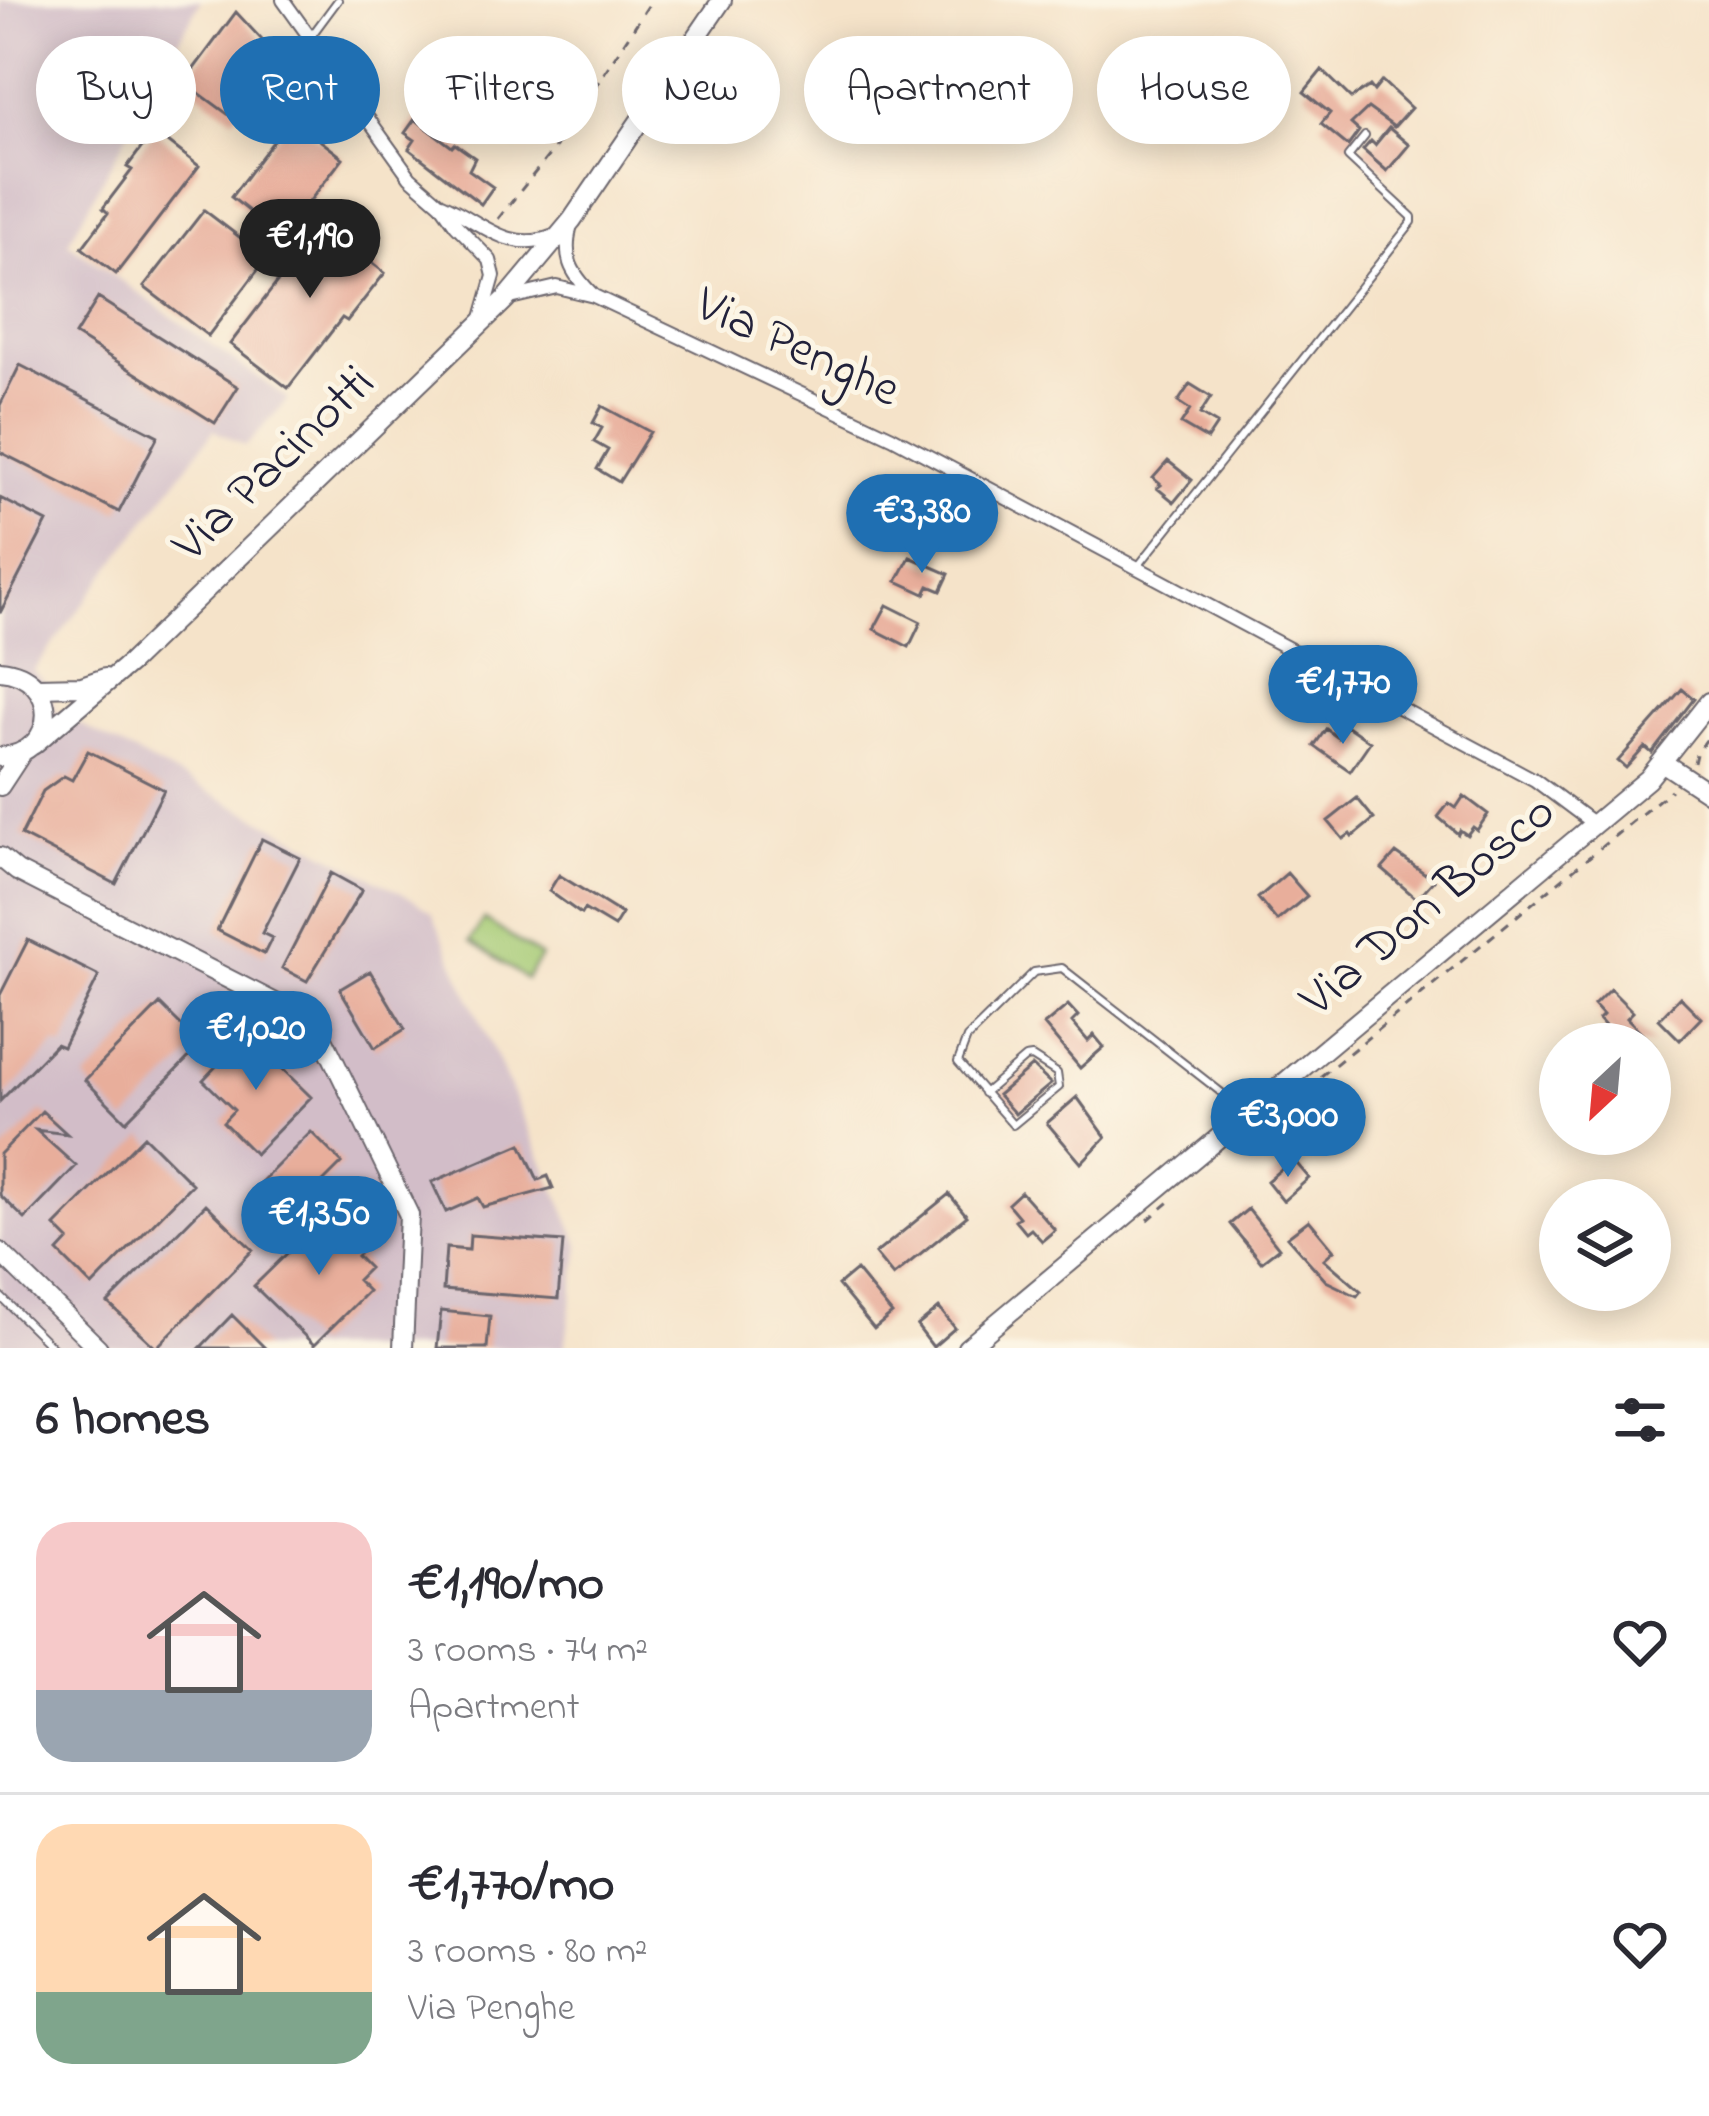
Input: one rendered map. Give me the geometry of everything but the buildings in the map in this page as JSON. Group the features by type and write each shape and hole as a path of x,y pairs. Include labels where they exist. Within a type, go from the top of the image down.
{"main road":[{"name":"Via Pacinotti","path":"27,749 130,663 506,299 572,220 722,0"},
{"path":"0,670 31,681 82,686 130,663"},
{"path":"0,786 41,735 46,711 31,681"},
{"name":"Via Don Bosco","path":"967,1348 1648,779 1709,702"},
{"path":"0,757 27,749"},
{"path":"1662,762 1709,793"},
{"path":"6,864 293,1012 319,1030 409,1214 403,1348"},
{"path":"0,1252 98,1348"}],"street":[{"path":"283,0 312,35 380,139 410,177 441,203 504,239 537,242 554,236 572,220"},
{"path":"441,203 490,260 491,297 479,327"},
{"path":"572,220 568,265 594,296"},
{"name":"Via Penghe","path":"506,299 557,287 594,296 892,437 1535,779 1594,824"},
{"path":"0,661 31,681"}],"lane":[{"path":"312,35 338,0"},
{"path":"1137,568 1412,222 1348,157 1365,136"},
{"path":"984,1093 1032,1057 1057,1073 1059,1087 1013,1125 984,1093 958,1062 967,1038 1034,973 1062,968 1248,1113"},
{"path":"0,1296 53,1348"}],"path":[{"path":"487,232 556,146 652,0"},
{"path":"1698,771 1694,760 1709,736"},
{"path":"1278,1102 1298,1097 1670,790 1680,788"},
{"path":"1135,1230 1181,1190"}],"shaded area":[{"path":"0,0 201,0 181,36 36,36 36,144 122,144 68,243 288,399 246,446 214,430 33,671 48,685 56,712 432,913 580,1245 565,1348 0,1348"}],"green space":[{"path":"484,919 541,957 526,979 470,941"}]}
